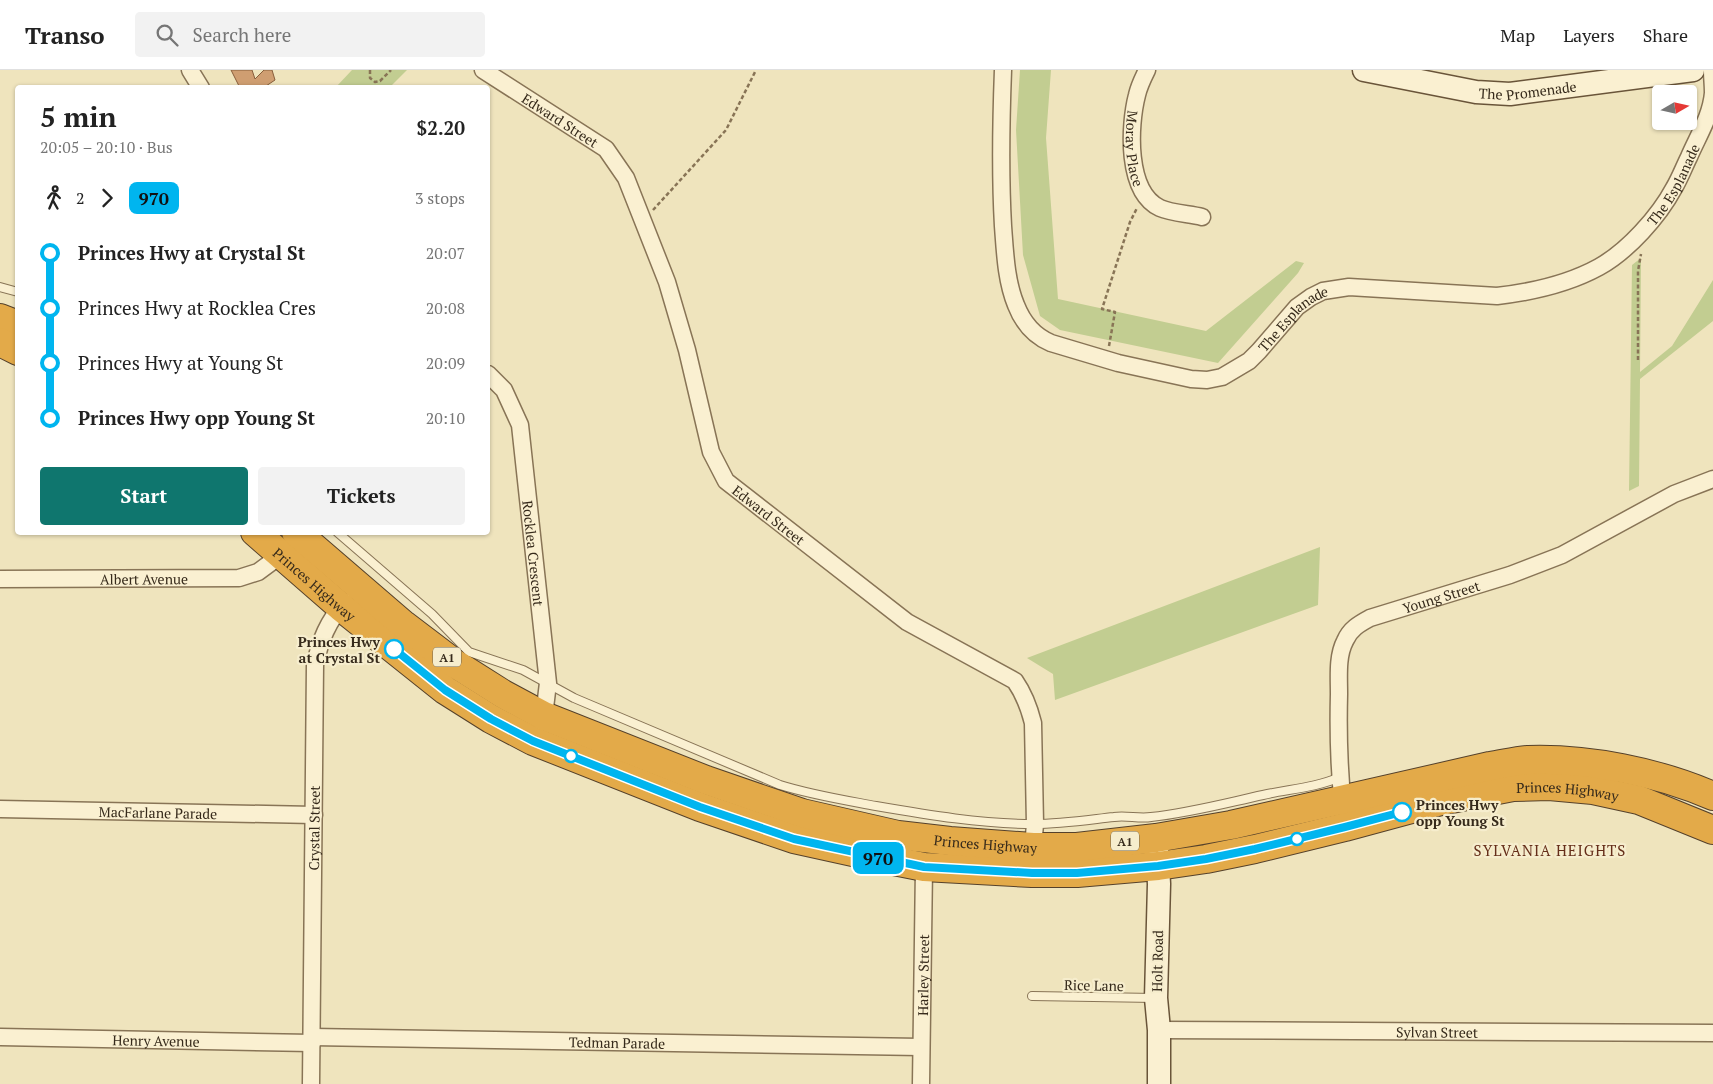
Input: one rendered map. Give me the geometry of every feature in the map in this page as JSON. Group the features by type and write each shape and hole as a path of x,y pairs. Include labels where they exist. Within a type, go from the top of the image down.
{"highway":[{"path":"0,318 15,325"},
{"path":"0,342 15,350"},
{"name":"Princes Highway","path":"258,535 341,606 445,690 491,719 533,741 700,807 794,839 924,867 1032,873 1077,873 1158,866 1206,859 1345,827 1440,801 1513,787 1549,786 1593,790 1639,800 1713,830"},
{"name":"Princes Highway","path":"306,538 404,625 454,663 503,694 544,716 706,780 802,813 898,835 950,842 1034,835 1077,846 1156,838 1230,825 1341,788 1527,760 1568,760 1648,773 1713,796"}],"street":[{"path":"190,70 199,85"},
{"name":"Edward Street","path":"483,70 606,149 626,178 669,291 686,350 711,452 726,481 908,622 1015,681 1026,699 1033,722 1034,835"},
{"name":"The Esplanade","path":"1003,70 1000,142 1005,256 1015,304 1024,321 1032,332 1051,344 1107,360 1191,379 1207,380 1222,377 1249,361 1297,307 1323,291 1349,288 1497,296 1520,294 1568,281 1599,267 1617,255 1637,236 1656,214 1674,188 1709,113 1713,92 1712,70"},
{"name":"Moray Place","path":"1147,70 1137,94 1132,136 1136,174 1143,201 1161,209 1202,217"},
{"name":"The Promenade","path":"1364,70 1409,75 1476,92 1510,94 1693,70"},
{"name":"Rocklea Crescent","path":"490,376 504,390 520,425 548,683 544,716 533,741"},
{"name":"Young Street","path":"1345,827 1341,788 1339,690 1341,652 1344,641 1357,625 1370,618 1510,575 1562,555 1674,494 1713,480"},
{"name":"Albert Avenue","path":"0,579 239,578 258,572 281,555"},
{"name":"Crystal Street","path":"311,1084 315,665 319,645 326,630 341,606 360,586"},
{"name":"MacFarlane Parade","path":"0,809 314,815"},
{"name":"Holt Road","path":"1156,838 1159,891 1156,998 1159,1030 1159,1084"},
{"name":"Harley Street","path":"921,1084 924,867"},
{"name":"Sylvan Street","path":"1159,1030 1713,1033"},
{"name":"Henry Avenue","path":"0,1037 312,1040"},
{"name":"Tedman Parade","path":"312,1040 921,1047"}],"lane":[{"path":"0,287 15,291"},
{"name":"Princes Highway","path":"340,535 432,614 469,652 523,670 574,698 780,785 807,794 944,816 1034,835 1115,816 1148,818 1177,814 1324,784 1341,788"},
{"name":"Rice Lane","path":"1032,996 1156,998"}],"path":[{"path":"370,70 370,78 375,82 380,81 391,70"},
{"path":"642,219 658,206 726,130 756,70"},
{"path":"1107,360 1115,312 1102,309 1130,222 1143,201"},
{"path":"1638,272 1638,360"}],"green space":[{"path":"352,70 407,70 392,85 338,85"},
{"path":"1020,70 1051,70 1046,138 1058,299 1206,331 1296,261 1304,263 1298,273 1218,363 1060,330 1040,316 1023,255 1016,130"},
{"path":"1641,258 1640,372 1672,346 1713,280 1713,321 1640,379 1639,486 1629,491 1632,265"},
{"path":"1320,547 1318,605 1055,700 1053,674 1027,658"}],"building":[{"path":"231,70 252,70 255,79 264,70 272,70 275,80 268,85 238,85"}],"bus line":[{"name":"970","path":"394,649 445,690 491,719 533,741 700,807 794,839 924,867 1032,873 1077,873 1158,866 1255,849 1402,812"}],"place":[{"name":"Princes Hwy at Crystal St","path":"394,649"},
{"name":"Princes Hwy opp Young St","path":"1402,812"}],"district":[{"name":"SYLVANIA HEIGHTS","path":"1550,850"}]}
